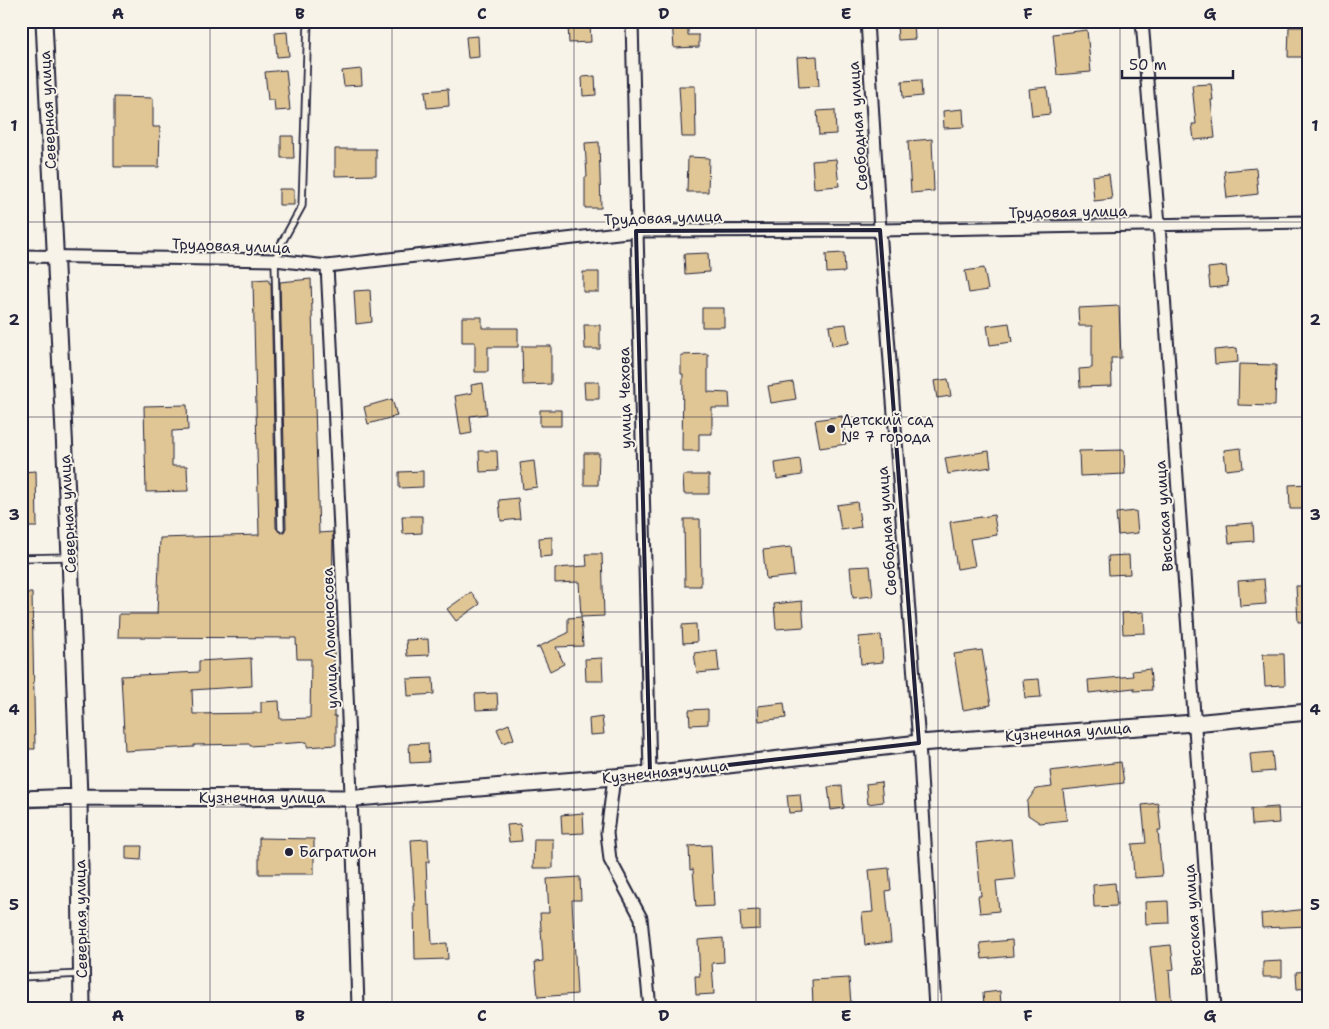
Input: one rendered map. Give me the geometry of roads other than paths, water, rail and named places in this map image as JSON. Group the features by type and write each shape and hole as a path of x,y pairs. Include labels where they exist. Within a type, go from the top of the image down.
{"street":[{"name":"Северная улица","path":"44,21 70,557 79,797 82,1008"},
{"name":"улица Чехова","path":"632,21 650,774"},
{"name":"Свободная улица","path":"867,21 880,230 919,743 934,1008"},
{"name":"Высокая улица","path":"1142,21 1159,225 1215,1008"},
{"name":"Трудовая улица","path":"21,256 275,260 327,266 636,231 880,230 1308,222"},
{"name":"улица Ломоносова","path":"327,266 341,526 358,1008"},
{"name":"Кузнечная улица","path":"21,799 79,797 352,798 650,774 919,743 1194,723 1308,712"},
{"path":"614,777 607,833 610,860 640,918 650,1008"}],"lane":[{"path":"281,528 275,260 281,244 302,206 308,21"},
{"path":"21,558 70,557"},
{"path":"21,977 81,974"}],"place":[{"name":"Детский сад № 7 города","path":"831,429"},
{"name":"Багратион","path":"289,852"}]}
